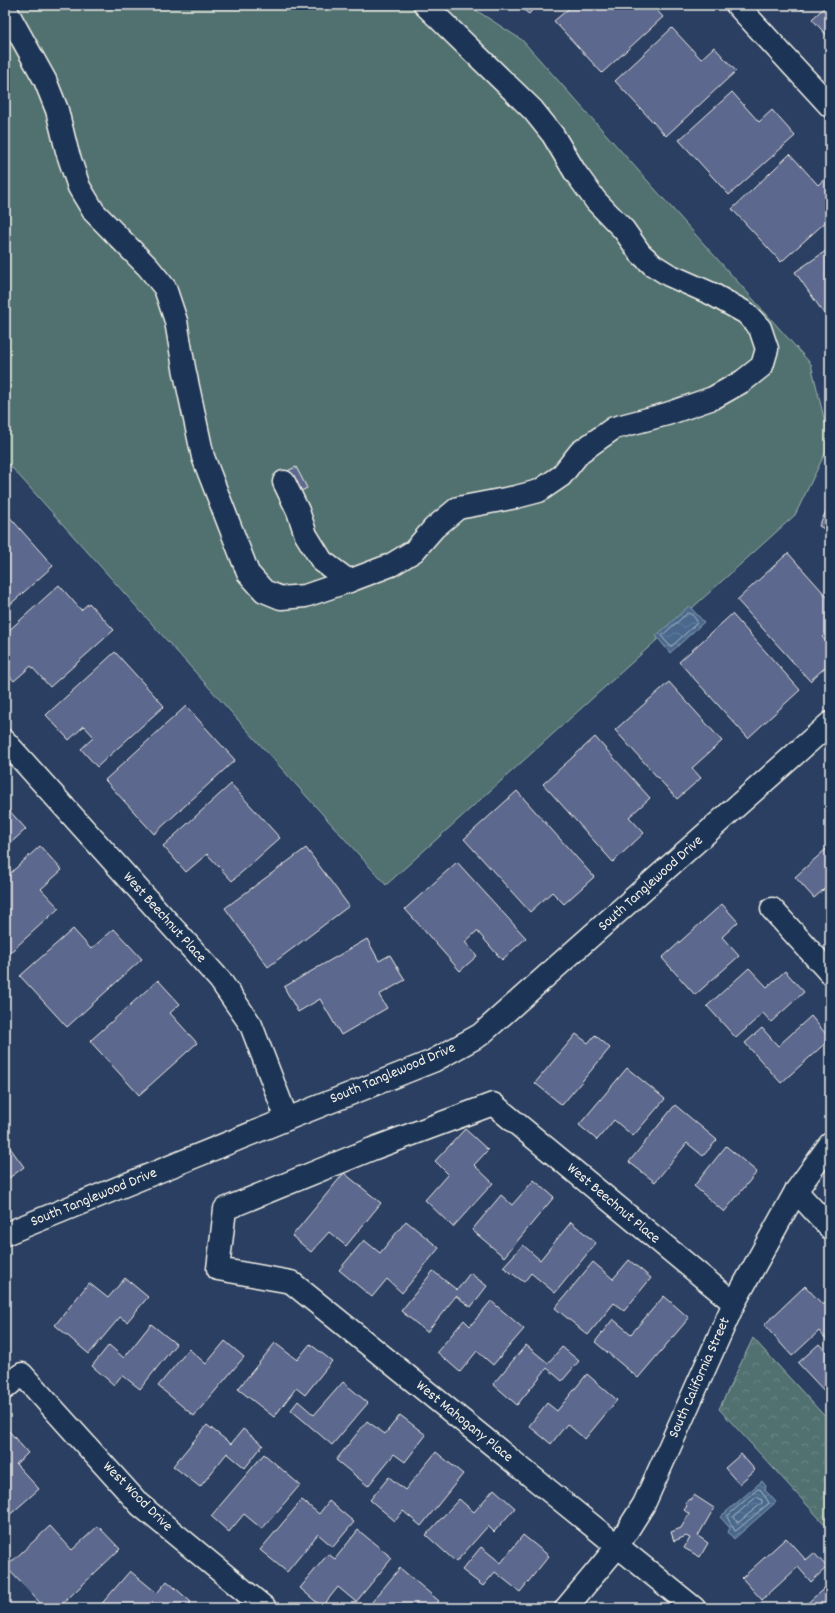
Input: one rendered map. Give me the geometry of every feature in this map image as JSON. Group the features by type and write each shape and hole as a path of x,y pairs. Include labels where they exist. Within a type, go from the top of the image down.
{"street":[{"path":"5,8 45,80 57,110 78,187 94,212 148,267 165,288 176,320 184,368 203,457 248,573 264,591 281,598 305,596 391,565 414,551 434,528 458,508 539,491 561,476 580,452 614,428 667,414 713,398 742,381 762,366 767,349 760,328 746,313 712,294 669,275 653,265 640,253 624,230 596,201 575,172 553,134 533,110 425,5"},
{"path":"737,5 830,106"},
{"path":"284,482 298,511 306,536 322,561 349,581"},
{"name":"South Tanglewood Drive","path":"5,1234 287,1118 433,1061 480,1035 830,724"},
{"name":"West Beechnut Place","path":"5,741 220,980 251,1025 287,1118"},
{"path":"772,909 830,972"},
{"name":"West Beechnut Place","path":"218,1269 225,1209 372,1149 492,1104 734,1304"},
{"name":"South California Street","path":"566,1608 617,1546 644,1504 734,1304 796,1191 830,1144"},
{"path":"796,1191 830,1228"},
{"name":"West Mahogany Place","path":"218,1269 291,1282 694,1608"},
{"name":"West Wood Drive","path":"5,1388 22,1374 140,1505 265,1608"}],"green space":[{"path":"5,5 468,5 522,40 811,364 830,443 795,515 386,885 5,460"},
{"path":"753,1338 830,1422 830,1530 719,1409"}],"water":[{"path":"689,606 704,622 670,653 656,636"},
{"path":"762,1481 766,1486 765,1490 776,1502 734,1539 728,1532 730,1528 720,1517"}],"building":[{"path":"517,5 536,5 529,14"},
{"path":"573,5 652,5 663,17 602,73 554,21"},
{"path":"798,5 808,5 802,10"},
{"path":"827,5 830,5 830,39 812,19"},
{"path":"672,28 701,59 714,47 736,71 666,136 615,81"},
{"path":"732,92 759,122 772,110 795,136 729,195 679,140"},
{"path":"790,154 818,185 830,174 830,218 781,262 732,209"},
{"path":"830,248 830,322 795,272"},
{"path":"296,467 307,488 295,494 285,472"},
{"path":"830,503 830,532 819,526"},
{"path":"6,513 53,566 5,609 5,514"},
{"path":"788,553 830,600 830,630 822,637 830,645 830,663 810,681 737,600"},
{"path":"59,585 81,610 89,603 114,630 50,687 31,666 14,681 5,671 5,634"},
{"path":"732,614 800,690 748,738 679,662"},
{"path":"115,652 164,706 97,767 81,749 94,737 84,726 69,740 46,715"},
{"path":"669,682 722,741 692,768 701,778 677,799 615,730"},
{"path":"186,706 235,760 154,834 105,780"},
{"path":"595,737 650,798 629,817 644,833 613,862 543,784"},
{"path":"231,784 280,838 232,881 207,854 186,872 163,846"},
{"path":"517,791 594,877 564,904 552,892 530,912 464,839"},
{"path":"5,806 26,829 5,848"},
{"path":"40,846 62,870 41,889 59,908 5,957 5,878"},
{"path":"306,848 349,906 268,967 225,908"},
{"path":"826,849 830,854 830,884 814,898 795,877"},
{"path":"457,862 526,938 502,960 477,931 465,942 477,956 460,971 405,909"},
{"path":"722,904 738,922 722,937 739,956 695,995 662,958"},
{"path":"73,929 91,949 114,929 142,959 67,1027 20,976"},
{"path":"367,939 379,961 390,955 405,980 379,995 387,1008 341,1035 320,999 298,1012 284,987"},
{"path":"749,968 767,987 785,971 804,992 771,1022 763,1013 736,1038 707,1006"},
{"path":"158,980 180,1004 170,1013 197,1043 139,1095 90,1041"},
{"path":"811,1016 830,1039 781,1083 745,1043 762,1028 778,1046"},
{"path":"576,1034 588,1043 595,1035 610,1048 562,1105 535,1083"},
{"path":"627,1068 665,1099 633,1136 614,1120 597,1140 579,1125"},
{"path":"675,1105 717,1140 703,1156 687,1143 655,1182 629,1162"},
{"path":"465,1129 488,1150 474,1165 493,1183 453,1227 425,1200 448,1174 435,1161"},
{"path":"5,1141 24,1167 5,1181"},
{"path":"726,1146 757,1172 724,1212 694,1186"},
{"path":"344,1173 381,1203 346,1246 329,1232 311,1252 292,1236"},
{"path":"534,1180 554,1197 504,1257 472,1230 501,1195 512,1205"},
{"path":"406,1221 439,1248 402,1293 387,1279 372,1297 339,1270 364,1240 380,1253"},
{"path":"571,1222 596,1243 555,1293 531,1273 524,1282 503,1267 523,1245 540,1260"},
{"path":"629,1260 651,1278 624,1311 614,1303 588,1335 555,1308 593,1262 613,1279"},
{"path":"433,1271 457,1290 470,1273 487,1286 471,1307 456,1296 427,1332 401,1311"},
{"path":"125,1278 148,1297 127,1322 120,1317 89,1354 55,1325 89,1283 108,1298"},
{"path":"805,1286 823,1305 830,1298 830,1337 827,1340 819,1331 792,1356 764,1325"},
{"path":"664,1296 689,1318 638,1378 595,1342 613,1319 631,1334"},
{"path":"491,1301 524,1329 493,1365 477,1351 460,1372 437,1352 464,1320 470,1326"},
{"path":"151,1324 176,1344 140,1389 122,1375 114,1385 92,1366 109,1345 124,1358"},
{"path":"225,1341 244,1357 194,1416 158,1386 189,1349 206,1364"},
{"path":"275,1343 297,1360 310,1344 332,1361 305,1395 296,1388 274,1417 238,1389"},
{"path":"819,1344 830,1356 830,1397 798,1363"},
{"path":"526,1345 548,1363 562,1347 579,1361 562,1381 547,1368 517,1405 493,1384"},
{"path":"587,1374 617,1400 585,1439 567,1424 551,1444 529,1426 547,1403 557,1411"},
{"path":"343,1382 368,1403 332,1445 291,1410 298,1401 314,1415"},
{"path":"400,1415 426,1435 405,1462 394,1454 368,1486 336,1460 367,1421 385,1434"},
{"path":"207,1425 231,1444 243,1429 263,1445 245,1468 227,1453 200,1487 173,1466"},
{"path":"8,1430 28,1453 16,1464 39,1489 5,1519 5,1432"},
{"path":"436,1452 463,1474 421,1526 403,1511 395,1521 370,1500 389,1477 405,1490"},
{"path":"264,1454 300,1485 262,1529 244,1514 229,1532 211,1516"},
{"path":"741,1454 755,1470 739,1484 725,1468"},
{"path":"494,1489 515,1508 494,1532 488,1526 456,1562 426,1535 459,1499 474,1512"},
{"path":"694,1495 714,1508 698,1536 708,1543 700,1557 684,1548 690,1538 686,1536 674,1541 671,1532 681,1528 689,1514 684,1510 687,1506 685,1504 689,1499 691,1500"},
{"path":"302,1500 319,1514 329,1501 354,1522 333,1547 318,1534 287,1572 260,1550"},
{"path":"50,1526 72,1550 98,1526 120,1549 58,1608 45,1608 6,1567"},
{"path":"358,1530 392,1558 356,1602 338,1587 322,1607 300,1588 328,1554 335,1559"},
{"path":"523,1535 549,1556 520,1592 495,1572 483,1586 462,1570 481,1547 501,1563"},
{"path":"786,1538 806,1560 814,1553 827,1567 811,1582 798,1567 762,1600 742,1578"},
{"path":"400,1568 439,1601 433,1608 367,1608"},
{"path":"130,1571 157,1593 167,1581 191,1602 186,1608 98,1608"},
{"path":"830,1583 830,1608 802,1608"},
{"path":"793,1603 798,1608 787,1608"}]}
